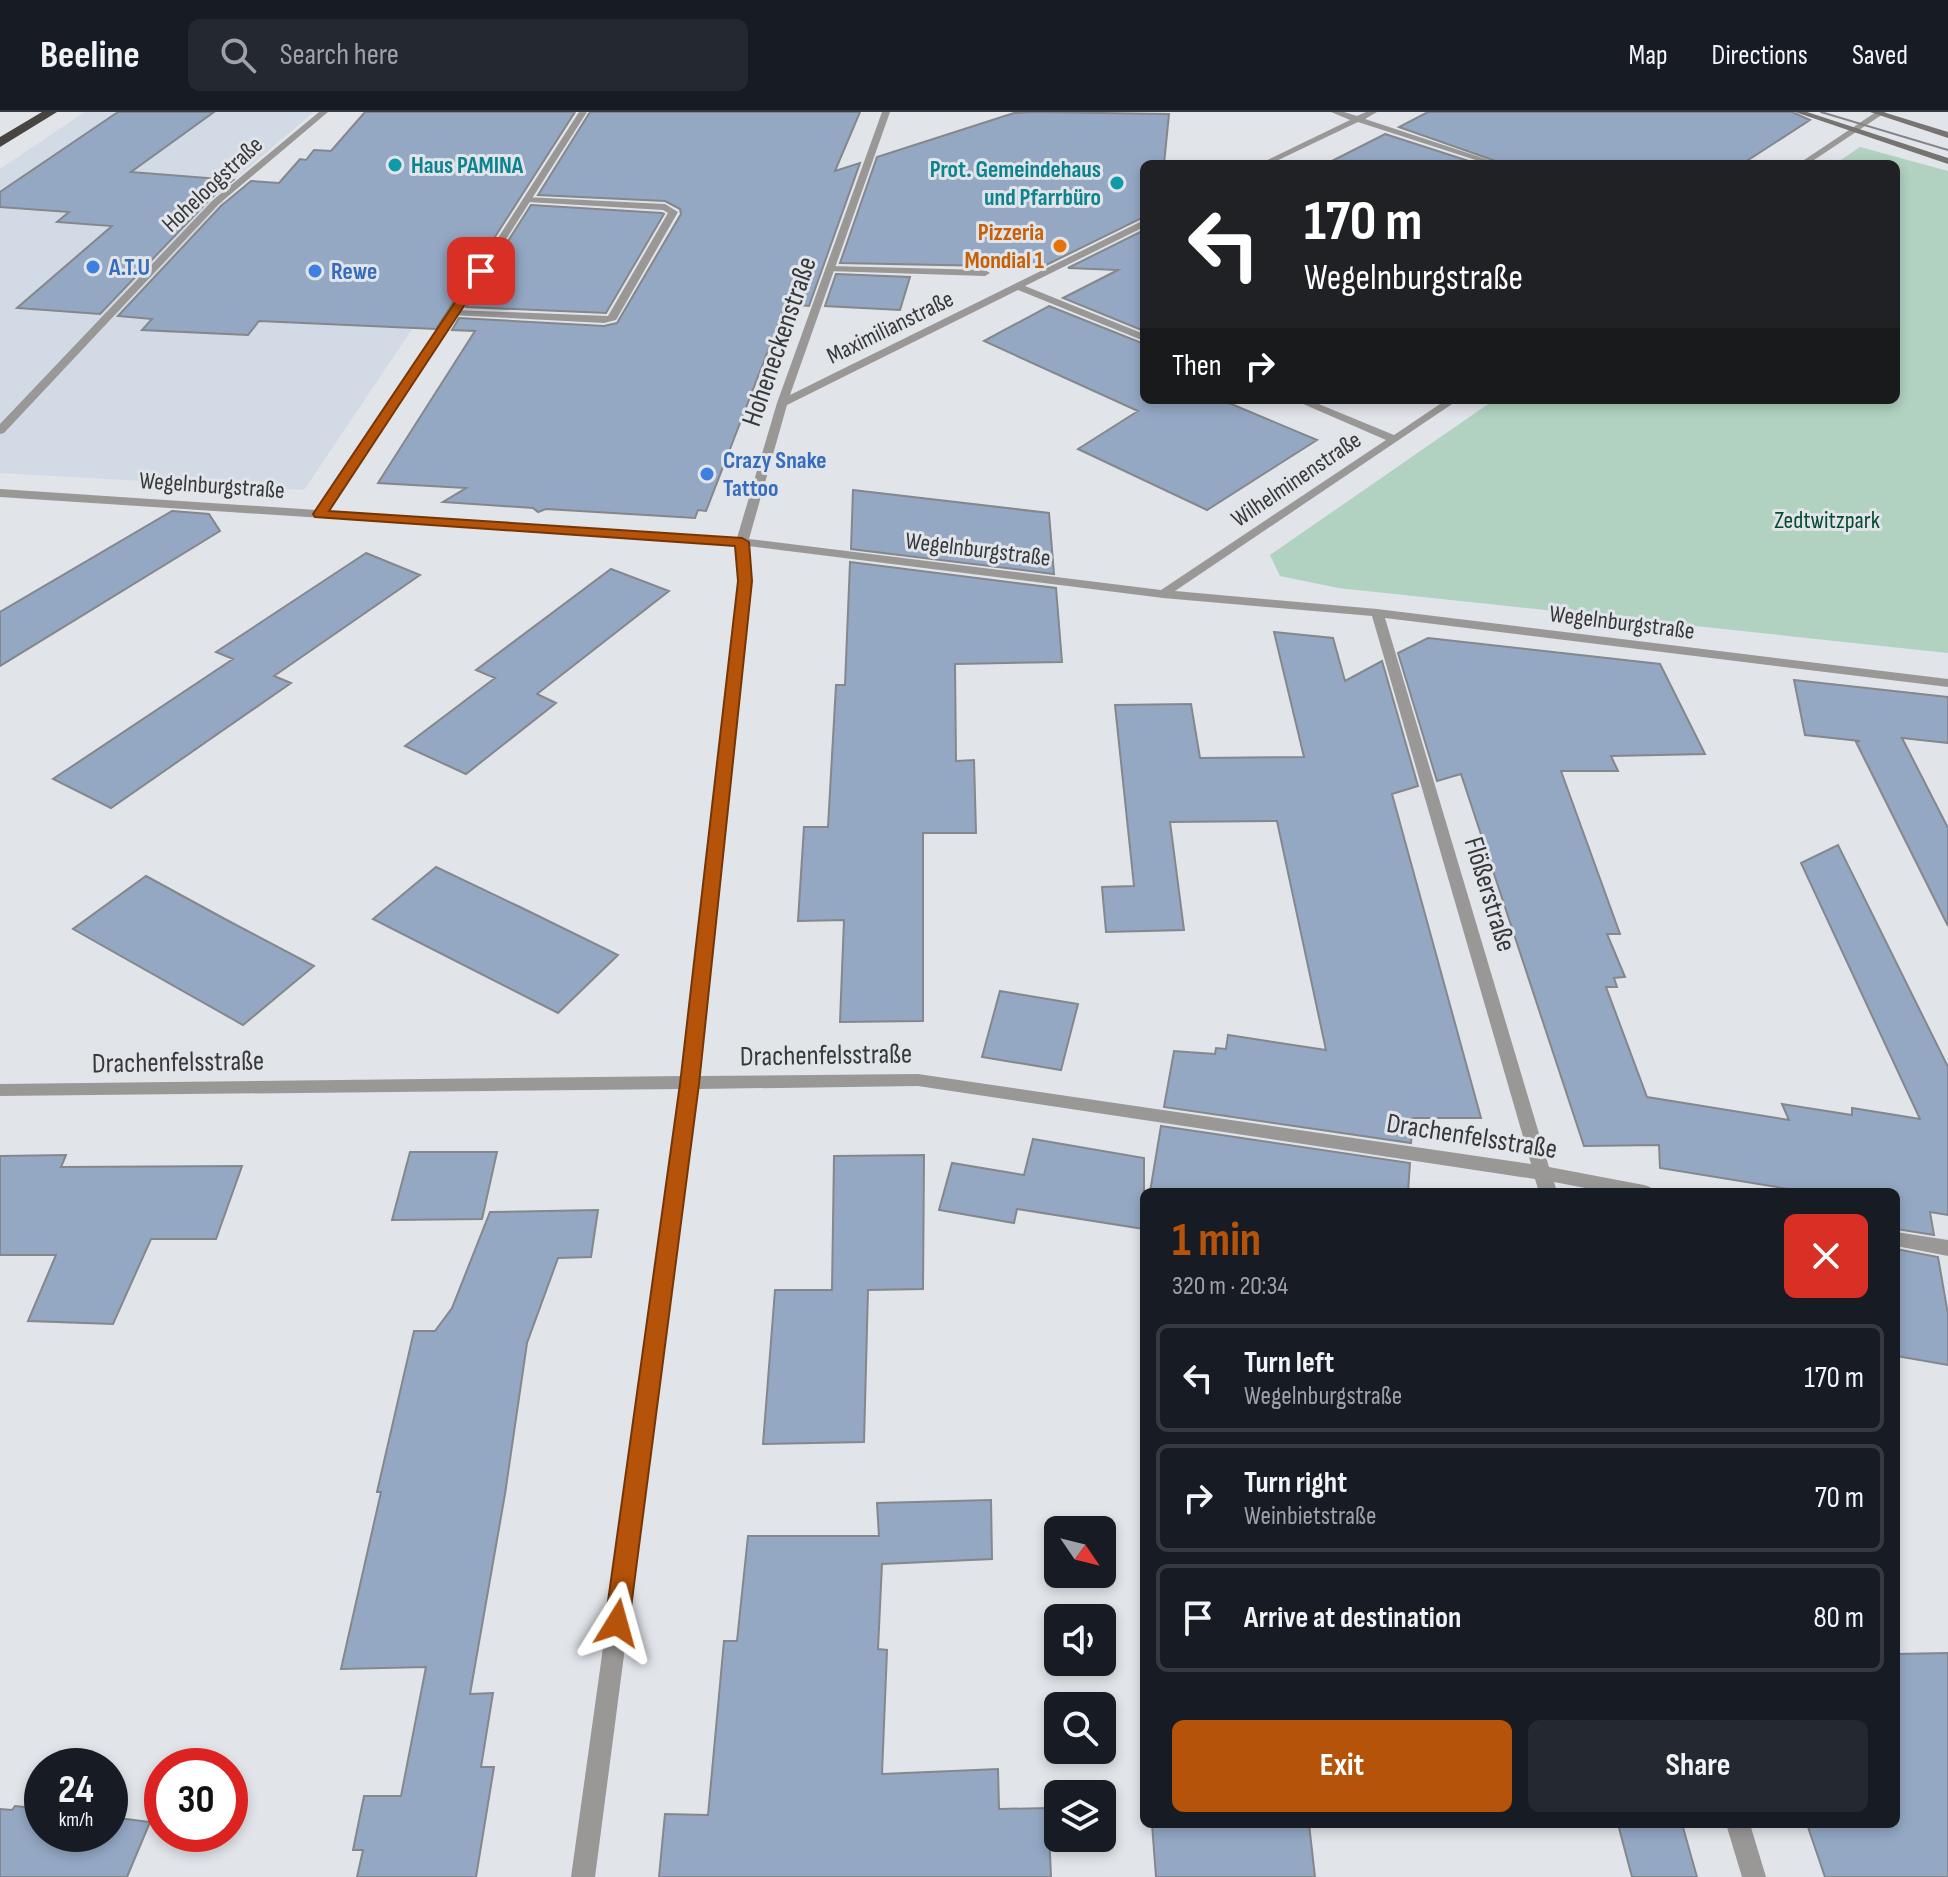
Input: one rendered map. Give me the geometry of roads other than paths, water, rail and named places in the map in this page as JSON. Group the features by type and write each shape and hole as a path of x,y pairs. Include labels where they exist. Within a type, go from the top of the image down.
{"highway":[{"path":"0,129 23,112"},
{"path":"0,143 51,112"}],"street":[{"name":"Hoheloogstraße","path":"0,431 216,202 324,112"},
{"path":"320,514 583,112"},
{"name":"Hoheneckenstraße","path":"583,1877 690,1084 745,581 742,542 782,403 886,112"},
{"path":"1335,112 1484,160"},
{"path":"1272,160 1373,112"},
{"path":"1799,112 1948,161"},
{"path":"1808,160 1879,113 1948,135"},
{"path":"454,313 612,318 673,212 665,207 528,199"},
{"name":"Maximilianstraße","path":"782,403 1140,225"},
{"path":"830,269 985,273"},
{"path":"1017,286 1140,336"},
{"path":"1309,404 1395,439"},
{"name":"Wilhelminenstraße","path":"1163,594 1447,404"},
{"name":"Wegelnburgstraße","path":"0,493 742,542 1163,594 1377,613 1948,683"},
{"name":"Flößerstraße","path":"1377,613 1547,1188"},
{"name":"Drachenfelsstraße","path":"0,1090 918,1080 1543,1173 1623,1188"},
{"path":"1900,1240 1948,1248"},
{"path":"1739,1828 1754,1877"}],"tram line":[{"path":"1821,112 1948,150"}],"place":[{"name":"Haus PAMINA","path":"395,165"},
{"name":"Prot. Gemeindehaus und Pfarrbüro","path":"1117,183"},
{"name":"Pizzeria Mondial 1","path":"1060,246"},
{"name":"A.T.U","path":"93,267"},
{"name":"Rewe","path":"315,271"},
{"name":"Crazy Snake Tattoo","path":"707,474"}],"park label":[{"name":"Zedtwitzpark","path":"1827,520"}]}
